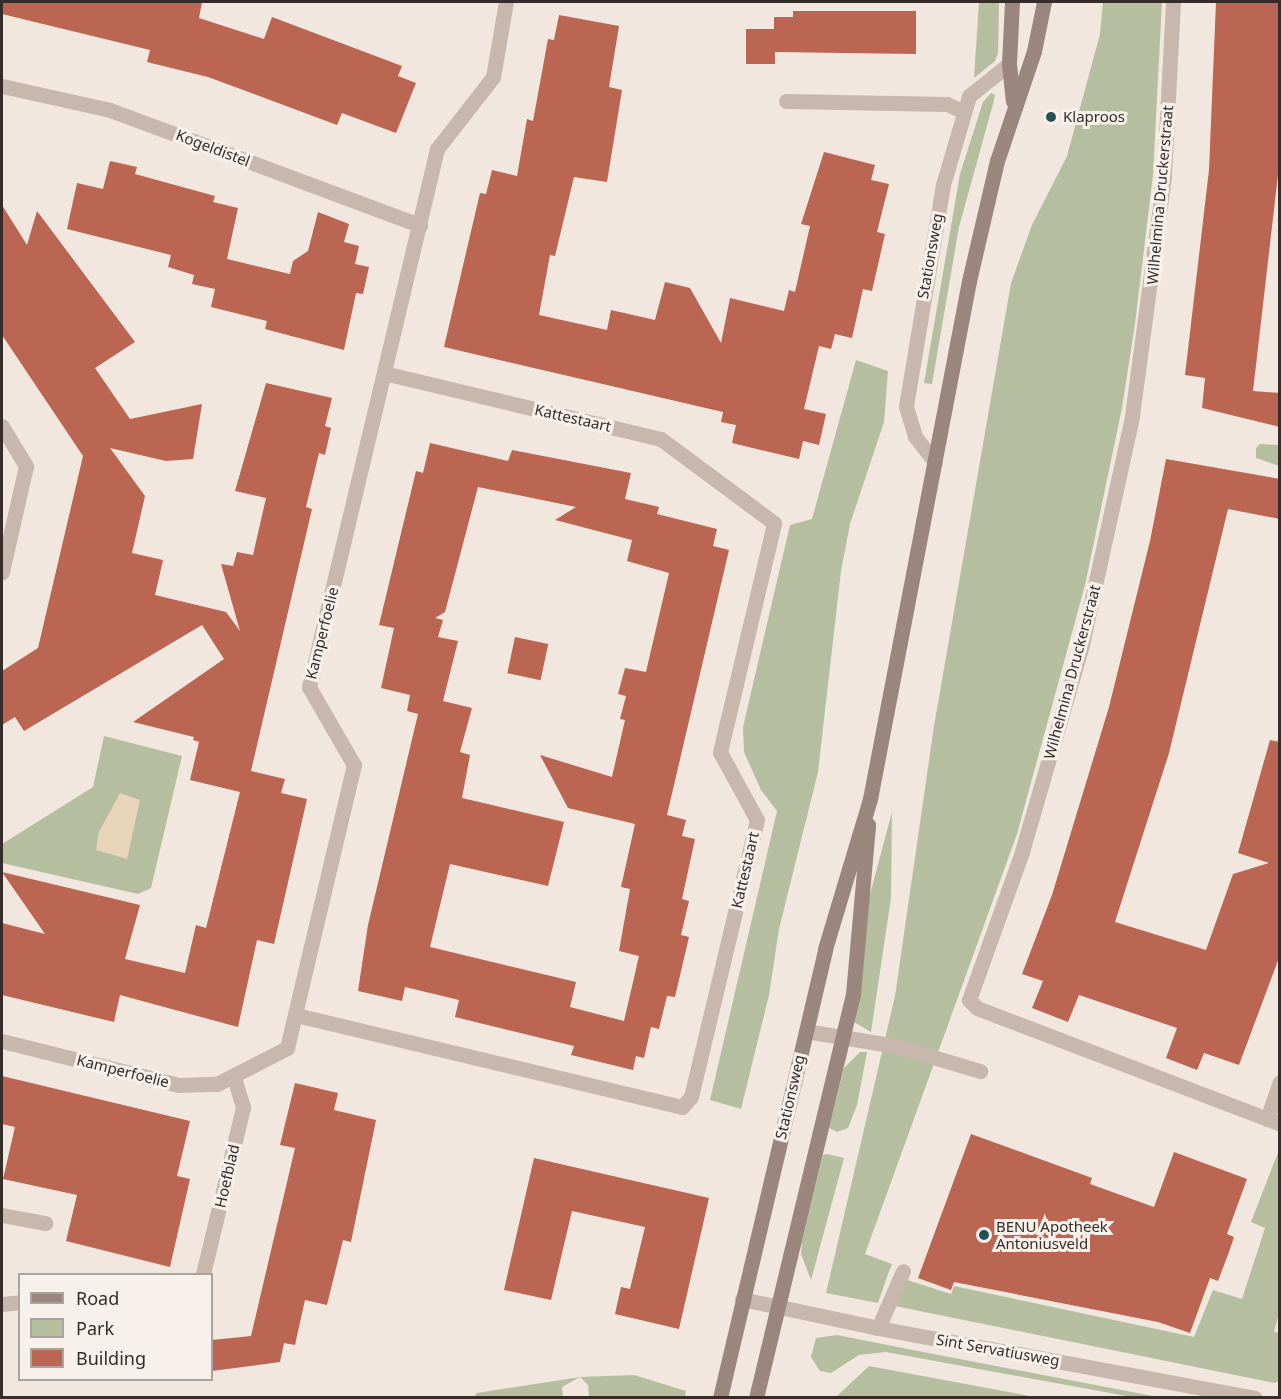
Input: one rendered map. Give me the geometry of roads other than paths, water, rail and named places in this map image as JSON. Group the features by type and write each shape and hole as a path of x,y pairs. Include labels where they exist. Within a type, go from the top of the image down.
{"main road":[{"name":"Stationsweg","path":"1012,2 1010,63 1013,104"},
{"name":"Stationsweg","path":"756,1398 776,1306 853,994 870,799 969,281 1013,104 1034,51 1044,2"},
{"name":"Stationsweg","path":"720,1398 844,877 870,799"}],"street":[{"name":"Kamperfoelie","path":"2,1041 179,1085 217,1084 287,1048 354,765 309,687 437,149 494,77 506,2"},
{"name":"Wilhelmina Druckerstraat","path":"1173,2 1164,176 1132,417 1082,645 1022,852 969,1000 977,1008 1273,1122"},
{"name":"Stationsweg","path":"935,462 915,436 906,406 943,186 969,96 1010,63"},
{"name":"Kogeldistel","path":"2,86 110,110 420,225"},
{"path":"786,100 947,104 964,112"},
{"name":"Kattestaart","path":"296,1015 682,1107 691,1097 757,820 720,752 774,523 661,439 384,374"},
{"path":"2,426 26,466 2,572"},
{"path":"806,1031 896,1046 980,1071"},
{"name":"Hoefblad","path":"203,1273 243,1107 234,1077"},
{"path":"1273,1122 1280,1082"},
{"path":"2,1215 45,1223"},
{"path":"878,1328 903,1271"},
{"name":"Sint Servatiusweg","path":"742,1299 878,1328 1255,1398"},
{"path":"2,1304 18,1302"}],"place":[{"name":"Klaproos","path":"1051,117"},
{"name":"BENU Apotheek Antoniusveld","path":"984,1235"}]}
